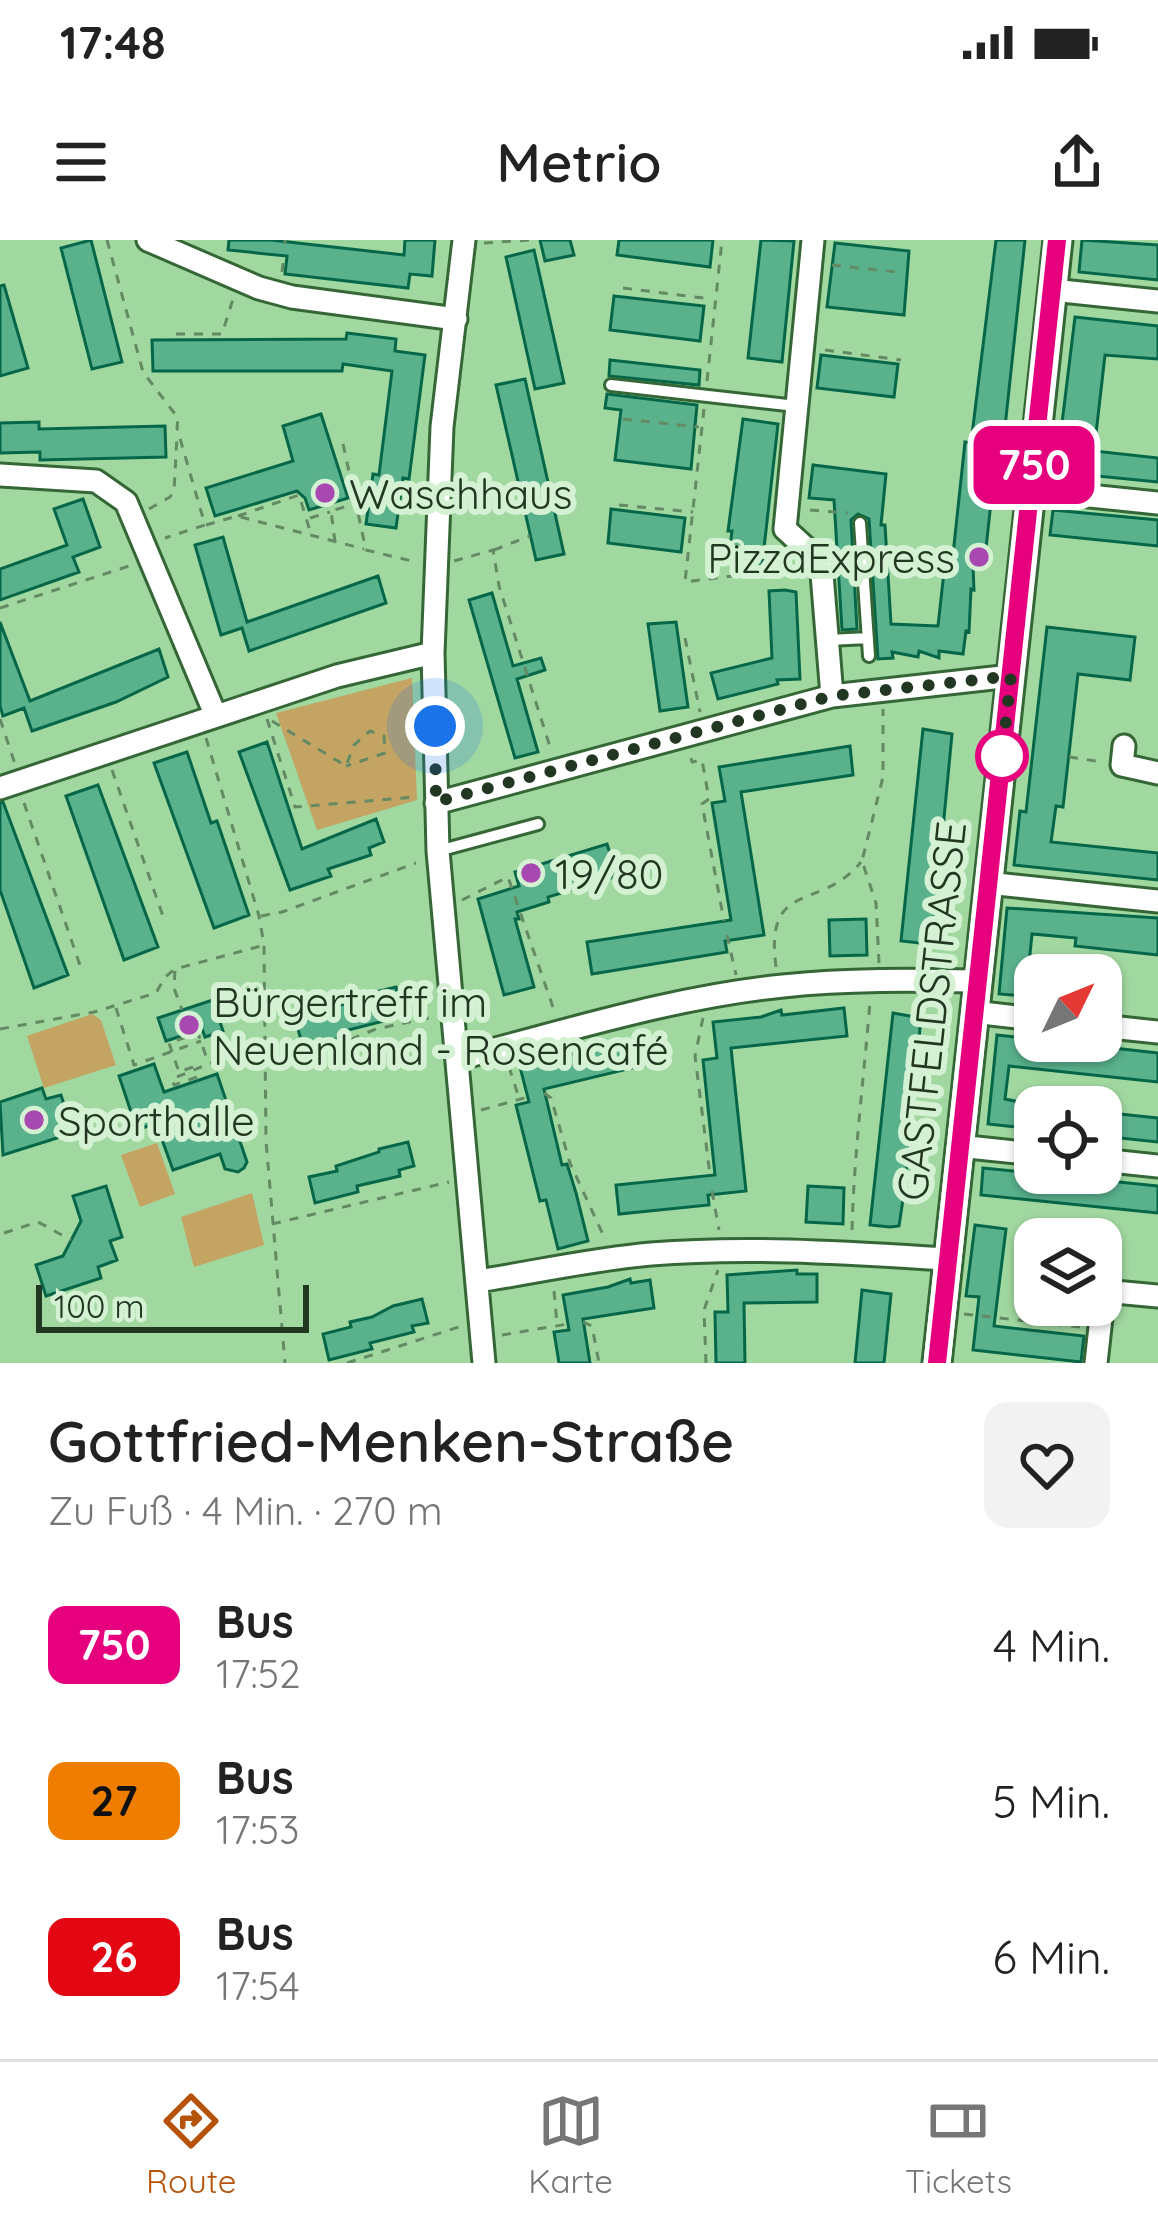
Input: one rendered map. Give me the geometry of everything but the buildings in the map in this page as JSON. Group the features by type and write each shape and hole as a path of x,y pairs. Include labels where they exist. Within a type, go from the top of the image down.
{"street":[{"path":"148,240 241,280 312,302 456,319"},
{"path":"464,240 442,427 433,653 438,851 483,1341"},
{"name":"GASTFELDSTRASSE","path":"937,1363 1058,240"},
{"path":"812,252 785,530 821,562 832,696"},
{"path":"1052,290 1158,301"},
{"path":"0,475 95,481 112,489 134,515 149,550 208,716"},
{"path":"1031,490 1158,503"},
{"path":"10,784 337,676 433,653"},
{"path":"436,798 832,696 1011,676"},
{"path":"1123,756 1158,773"},
{"path":"987,883 1158,901"},
{"path":"457,1060 702,999 778,986 853,980 977,980"},
{"path":"973,1012 1014,1016"},
{"path":"1122,1028 1158,1032"},
{"path":"958,1146 1014,1152"},
{"path":"1122,1162 1158,1166"},
{"path":"478,1281 612,1260 720,1251 946,1259"},
{"path":"1096,1363 1104,1291 1158,1296"}],"lane":[{"path":"611,385 796,406"},
{"path":"860,523 869,656"},
{"path":"829,640 868,638"},
{"path":"438,851 538,824"}],"path":[{"path":"107,240 143,371 178,418 174,490 160,504 134,515"},
{"path":"464,240 504,244 530,240"},
{"path":"722,240 685,582 821,562"},
{"path":"812,252 896,272"},
{"path":"176,334 222,334 241,280"},
{"path":"623,288 714,300"},
{"path":"802,347 901,360"},
{"path":"623,419 702,428"},
{"path":"177,428 205,525"},
{"path":"343,444 366,550"},
{"path":"0,608 205,525 299,495 312,536"},
{"path":"307,519 356,504"},
{"path":"620,505 693,512"},
{"path":"788,507 850,512"},
{"path":"331,512 335,542"},
{"path":"237,516 435,567 530,536"},
{"path":"493,550 499,586 557,769"},
{"path":"685,638 694,730 692,762 702,760 709,799 702,804 724,921"},
{"path":"208,716 264,945 272,1224 285,1363"},
{"path":"346,766 354,746 370,731 384,736 385,753 346,766 266,718 295,807 436,798"},
{"path":"0,719 10,784 82,971"},
{"path":"106,751 164,919"},
{"path":"1069,757 1123,756"},
{"path":"259,916 405,870 438,851"},
{"path":"778,986 773,947 777,916 851,874 862,861"},
{"path":"443,905 508,878 563,1032"},
{"path":"727,935 740,992"},
{"path":"0,1029 116,1006 156,993 164,977 176,969 264,945"},
{"path":"176,969 174,988 182,1010"},
{"path":"702,999 695,1056 710,1175"},
{"path":"116,1006 134,1065 201,1041"},
{"path":"265,1065 313,1055 415,1018 453,1015"},
{"path":"208,1062 198,1032 169,1043 179,1072 196,1074 208,1062 265,1040"},
{"path":"503,1047 520,1100"},
{"path":"544,1093 550,1098 570,1163 612,1260"},
{"path":"462,1113 528,1097"},
{"path":"272,1224 468,1176"},
{"path":"706,1363 704,1310 720,1251 712,1191"},
{"path":"4,1234 38,1222 71,1240"},
{"path":"557,1325 554,1288 559,1268"},
{"path":"942,1311 1100,1330"},
{"path":"583,1322 592,1326 599,1363"},
{"path":"347,1363 568,1324"}],"shaded area":[{"path":"412,678 417,800 317,830 276,713"},
{"path":"92,1014 101,1020 116,1065 44,1088 27,1036"},
{"path":"157,1143 175,1194 140,1207 121,1155"},
{"path":"252,1193 264,1245 194,1267 181,1217"}],"bus line":[{"name":"750","path":"937,1363 1057,240"}],"place":[{"name":"Waschhaus","path":"325,493"},
{"name":"PizzaExpress","path":"979,557"},
{"name":"19/80","path":"531,873"},
{"name":"Bürgertreff im Neuenland - Rosencafé","path":"189,1025"},
{"name":"Sporthalle","path":"34,1120"}],"route":[{"path":"435,726 436,802 832,696 1011,676 1002,756"}]}
